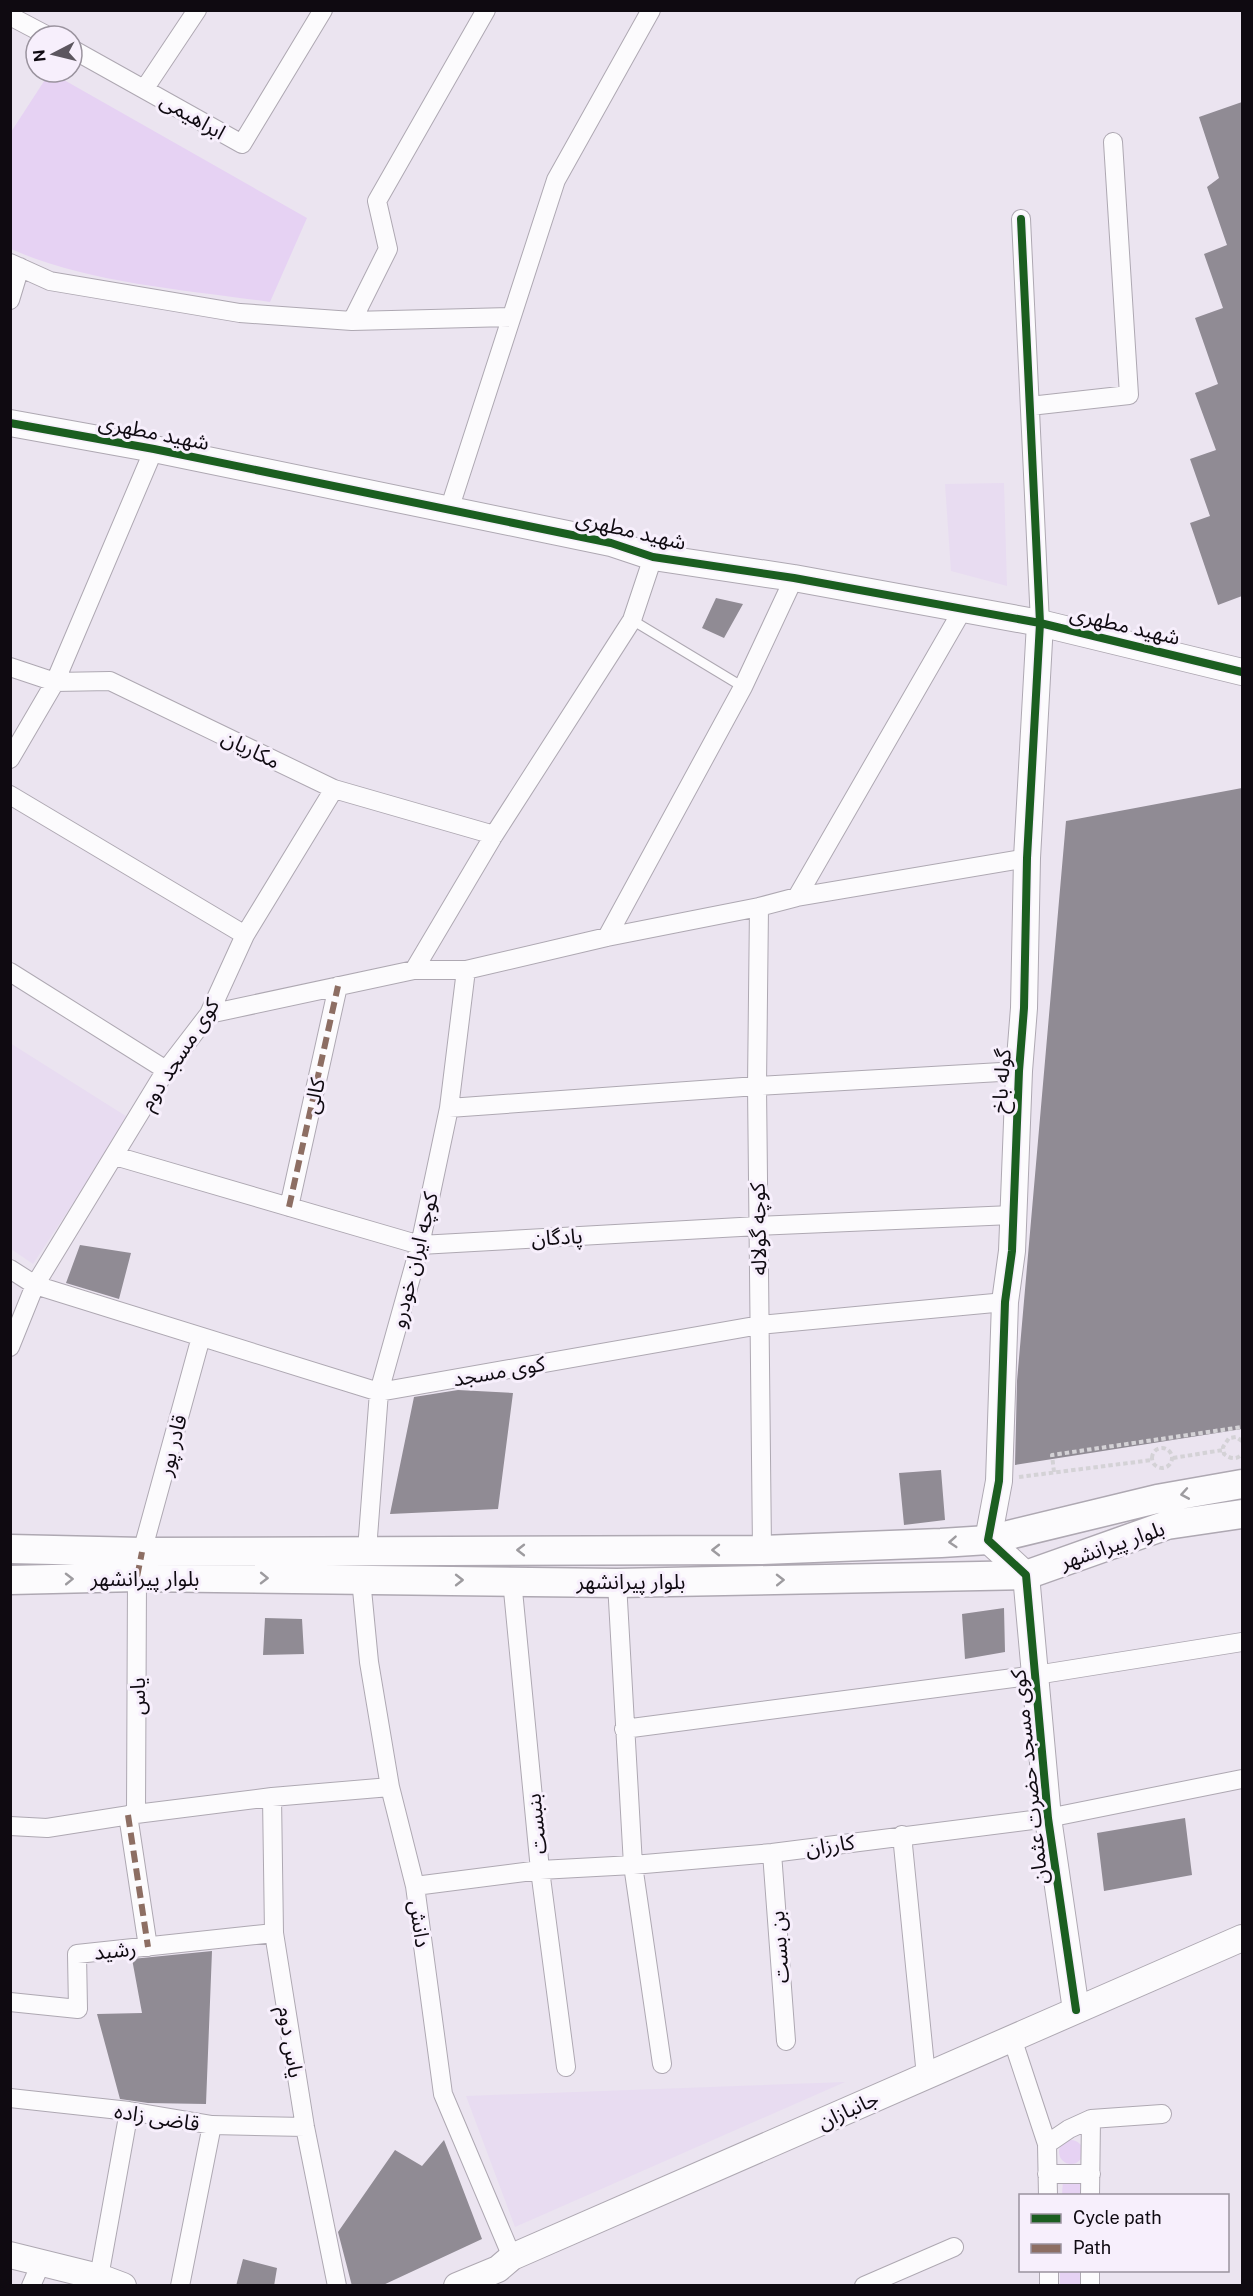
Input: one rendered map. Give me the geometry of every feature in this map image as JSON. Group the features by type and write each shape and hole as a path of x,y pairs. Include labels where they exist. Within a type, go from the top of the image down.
{"main road":[{"name":"بلوار پیرانشهر","path":"10,1580 140,1565 367,1550 762,1550 987,1540 1157,1499 1242,1484"},
{"name":"بلوار پیرانشهر","path":"10,1549 140,1565 361,1579 617,1583 1026,1575 1167,1525 1242,1514"}],"street":[{"name":"ابراهیمی","path":"146,88 197,10"},
{"name":"ابراهیمی","path":"84,55 146,88 242,144 323,10"},
{"path":"352,321 388,249 377,201 486,10"},
{"path":"449,510 556,180 651,10"},
{"path":"14,15 29,24"},
{"path":"1030,406 1129,395 1113,142"},
{"path":"1021,219 1041,623"},
{"path":"10,300 15,265 50,281 240,314 352,321 510,317"},
{"name":"شهید مطهری","path":"10,423 154,449 611,543 653,557 794,578 1041,623 1242,672"},
{"path":"10,759 55,682 154,449"},
{"path":"414,970 494,835 632,620 653,557"},
{"path":"607,937 743,687 794,578"},
{"path":"797,897 963,609"},
{"name":"گوله باخ","path":"987,1540 999,1481 1005,1302 1012,1251 1018,1071 1024,1008 1027,858 1041,623"},
{"name":"مکاریان","path":"10,667 55,682 110,681 334,789 494,835"},
{"name":"کوی مسجد دوم","path":"10,1347 34,1285 166,1070 209,1014 245,935 334,789"},
{"path":"10,795 245,935"},
{"path":"209,1014 414,970 466,970 607,937 759,907 797,897 1027,858"},
{"name":"کوچه گولاله","path":"759,907 757,1086 762,1550"},
{"name":"کوچه ایران خودرو","path":"367,1550 379,1392 420,1245 449,1108 466,970"},
{"path":"10,972 166,1070"},
{"name":"کالی","path":"290,1207 338,986"},
{"path":"449,1108 757,1086 1018,1071"},
{"name":"پادگان","path":"115,1156 420,1245 758,1226 1012,1215"},
{"name":"کوی مسجد","path":"10,1269 34,1285 379,1392 760,1325 1005,1302"},
{"name":"قادر پور","path":"140,1565 201,1337"},
{"path":"987,1540 1026,1575"},
{"name":"یاس","path":"140,1565 132,1815 148,1947"},
{"name":"کوی مسجد حضرت عثمان","path":"1026,1575 1048,1818 1076,2010"},
{"name":"دانش","path":"361,1579 369,1662 390,1787 415,1886 443,2094 512,2258"},
{"name":"بنبست","path":"512,1580 540,1870 566,2067"},
{"path":"617,1583 633,1865 662,2064"},
{"path":"624,1729 1036,1675 1242,1642"},
{"name":"کارزان","path":"415,1886 540,1870 633,1865 772,1853 1048,1818 1242,1779"},
{"path":"10,1826 47,1828 272,1797 390,1787"},
{"name":"یاس دوم","path":"272,1797 274,1933 304,2127 337,2286"},
{"path":"902,1835 926,2076"},
{"name":"بن بست","path":"772,1853 786,2042"},
{"name":"رشید","path":"10,2002 78,2009 77,1954 274,1933"},
{"name":"جانبازان","path":"457,2286 498,2269 512,2258 1242,1938"},
{"path":"1012,2038 1047,2144 1048,2194"},
{"name":"قاضی زاده","path":"10,2097 129,2111 212,2125 304,2127"},
{"path":"99,2277 129,2111"},
{"path":"1047,2144 1069,2129 1091,2119 1162,2114"},
{"path":"1090,2194 1091,2119"},
{"path":"180,2286 212,2125"},
{"path":"1047,2174 1091,2174"},
{"path":"864,2286 954,2247"},
{"path":"10,2256 36,2274 99,2277 123,2286"}],"lane":[{"path":"632,620 743,687"}],"path":[{"path":"1054,1472 1052,1455 1242,1427"},
{"path":"1229,1429 1229,1438"},
{"path":"1242,1441 1236,1437 1229,1438 1224,1443 1223,1450 1230,1458 1237,1458 1242,1454"},
{"path":"1161,1439 1161,1448"},
{"path":"1161,1448 1170,1451 1173,1458 1171,1464 1162,1468 1156,1466 1152,1460 1153,1453 1161,1448"},
{"path":"1173,1458 1223,1450"},
{"path":"999,1481 1152,1460"}],"shaded area":[{"path":"42,84 71,84 307,218 270,302 104,278 41,261 11,249 11,132"},
{"path":"1004,483 1007,586 951,571 945,484"},
{"path":"10,1043 129,1118 33,1264 11,1249"},
{"path":"845,2082 515,2227 466,2096"},
{"path":"1071,2140 1080,2143 1083,2152 1080,2161 1071,2164 1062,2161 1059,2152 1062,2143"},
{"path":"1063,2179 1083,2180 1083,2194 1062,2194"},
{"path":"1060,2272 1082,2272 1082,2285 1060,2286"}],"building":[{"path":"1242,102 1242,596 1218,605 1190,523 1210,516 1190,459 1216,450 1195,393 1218,384 1195,318 1223,308 1204,254 1227,245 1207,187 1219,178 1199,117"},
{"path":"716,598 743,604 724,638 702,628"},
{"path":"1242,788 1242,1429 1015,1465 1017,1381 1066,821"},
{"path":"80,1245 131,1253 119,1299 66,1283"},
{"path":"458,1390 513,1393 498,1509 390,1514 414,1397"},
{"path":"941,1470 945,1520 904,1525 899,1473"},
{"path":"1004,1608 1005,1652 965,1659 962,1614"},
{"path":"265,1618 302,1619 304,1654 263,1655"},
{"path":"1185,1818 1192,1875 1104,1891 1097,1833"},
{"path":"212,1951 206,2104 148,2103 120,2099 97,2014 142,2013 132,1959"},
{"path":"444,2140 482,2239 381,2286 352,2286 338,2232 395,2150 422,2166"},
{"path":"243,2259 277,2268 274,2286 236,2286"}],"marked path":[{"path":"289,1207 338,986"},
{"path":"137,1577 142,1552"},
{"path":"128,1815 148,1947"}],"cycle path":[{"path":"1021,219 1040,623 1027,858 1024,1008 1019,1071 1012,1251 1005,1302 999,1481 988,1540 1026,1575 1048,1818 1076,2010"},
{"path":"10,423 154,449 611,543 653,557 794,578 1040,623 1242,672"}]}
